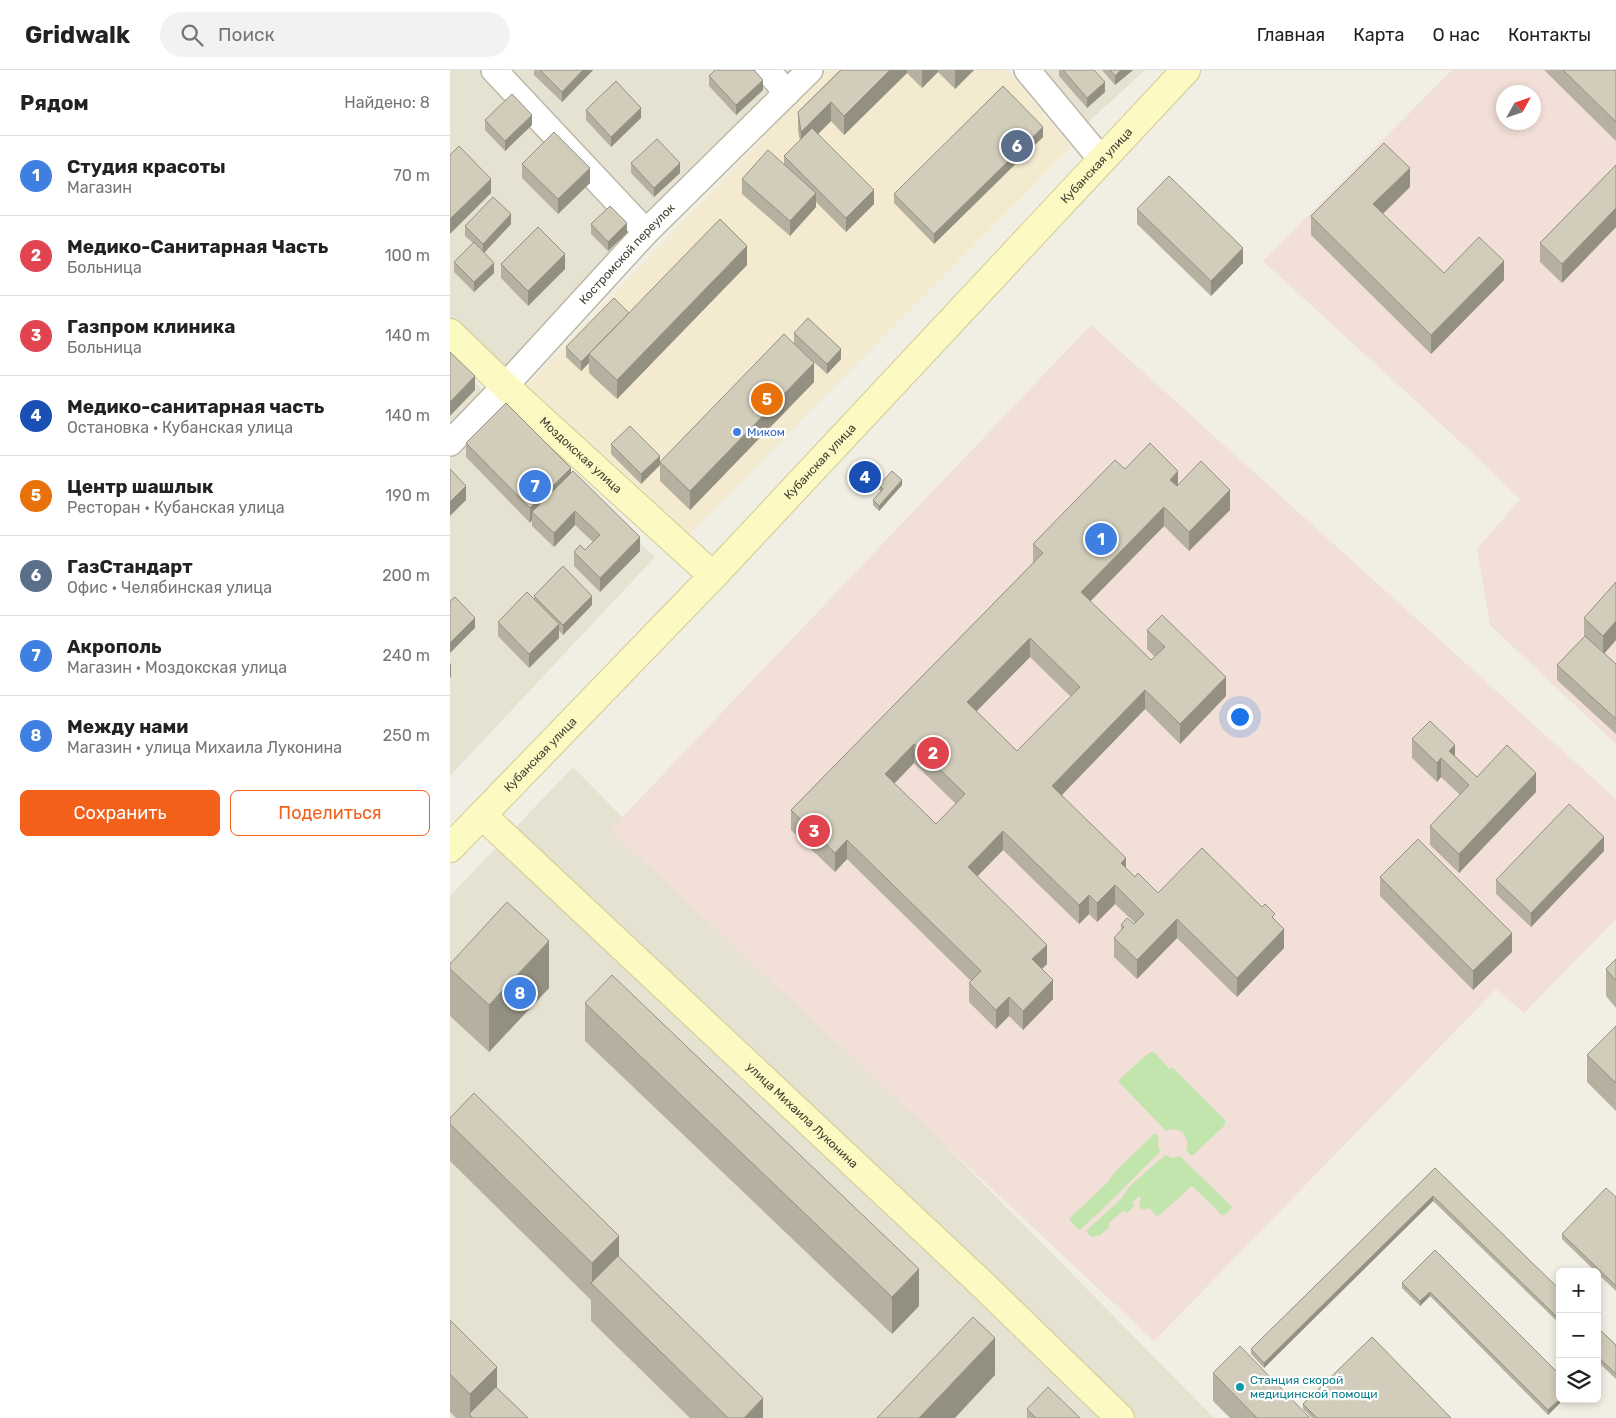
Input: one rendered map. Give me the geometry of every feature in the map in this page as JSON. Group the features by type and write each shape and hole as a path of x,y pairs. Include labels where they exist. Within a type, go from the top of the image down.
{"main road":[{"name":"Кубанская улица","path":"450,848 713,576 1186,70"},
{"name":"Моздокская улица","path":"450,333 505,386 713,576"},
{"name":"улица Михаила Луконина","path":"482,815 928,1232 1120,1418"}],"street":[{"path":"494,70 646,232"},
{"path":"767,70 787,93"},
{"name":"Костромской переулок","path":"450,443 505,386 646,232 810,70"},
{"path":"1027,70 1101,159"}],"shaded area":[{"path":"450,70 803,70 505,371 450,318"},
{"path":"828,70 1007,70 1071,147 689,534 524,388"},
{"path":"1035,70 1145,70 1083,127"},
{"path":"1452,70 1616,70 1616,744 1490,625 1477,549 1520,499 1263,261"},
{"path":"1091,325 1616,799 1616,919 1524,1013 1496,989 1154,1341 610,830"},
{"path":"450,358 655,557 450,776"},
{"path":"573,767 1214,1418 450,1418 450,896"}],"green space":[{"path":"1152,1052 1169,1069 1172,1067 1225,1120 1225,1125 1192,1156 1186,1150 1187,1140 1183,1133 1175,1129 1166,1131 1118,1081 1146,1055"},
{"path":"1155,1133 1159,1137 1158,1146 1161,1151 1091,1220 1081,1229 1078,1229 1069,1219"},
{"path":"1165,1155 1173,1158 1180,1156 1232,1207 1226,1214 1222,1215 1192,1186 1157,1217 1150,1208 1145,1210 1140,1208 1139,1203 1141,1199 1139,1196 1132,1203 1134,1206 1127,1213 1124,1210 1108,1224 1110,1227 1100,1235 1091,1237 1086,1231 1120,1200 1130,1186"}],"building":[{"path":"540,70 583,70 562,92"},
{"path":"715,70 754,70 763,80 736,105 709,76"},
{"path":"841,70 890,70 844,116 831,102 801,132 798,112"},
{"path":"1063,70 1094,70 1105,82 1087,98"},
{"path":"1110,70 1121,70 1115,76"},
{"path":"1563,70 1616,70 1616,122"},
{"path":"616,81 641,108 611,137 586,110"},
{"path":"1003,86 1043,127 934,234 894,194"},
{"path":"512,94 532,115 505,141 485,120"},
{"path":"812,128 874,190 846,218 784,156"},
{"path":"554,132 590,168 558,199 522,164"},
{"path":"657,139 680,163 654,188 631,163"},
{"path":"1384,143 1410,168 1373,204 1444,273 1479,237 1504,261 1431,335 1311,216"},
{"path":"459,146 491,179 450,219 450,155"},
{"path":"768,150 816,193 790,221 742,179"},
{"path":"1616,165 1616,208 1562,264 1540,243"},
{"path":"1169,176 1243,248 1211,281 1137,209"},
{"path":"493,197 511,214 483,244 465,226"},
{"path":"610,206 627,223 608,242 591,224"},
{"path":"720,219 747,246 617,380 589,354"},
{"path":"538,227 565,254 528,291 501,264"},
{"path":"474,242 494,263 474,282 454,262"},
{"path":"614,298 629,313 581,362 566,347"},
{"path":"808,318 841,349 827,364 794,333"},
{"path":"784,334 814,363 690,491 660,462"},
{"path":"450,352 475,376 450,402"},
{"path":"506,403 571,468 530,508 466,443"},
{"path":"630,426 660,456 641,474 611,444"},
{"path":"1150,443 1178,471 1170,480 1177,486 1201,461 1230,490 1189,532 1164,507 1081,592 1151,660 1165,647 1147,630 1162,615 1226,677 1180,724 1145,690 1052,786 1126,858 1121,863 1135,877 1138,873 1158,893 1202,848 1262,907 1265,904 1275,914 1272,917 1284,929 1237,978 1177,919 1137,960 1114,938 1124,927 1121,925 1127,918 1134,924 1144,914 1115,885 1097,903 1089,895 1079,905 1003,831 968,867 1047,945 1032,959 1053,980 1023,1011 1009,997 996,1010 969,983 981,971 847,840 835,853 791,810 1043,553 1033,544 1115,460 1125,469","holes":["1030,638 1080,687 1017,751 967,702","914,744 965,794 936,824 885,774"]},
{"path":"450,469 466,486 450,502"},
{"path":"573,471 640,537 600,578 574,552 580,545 585,550 600,535 575,511 554,533 532,512"},
{"path":"892,471 902,480 879,506 873,500 883,489 879,485"},
{"path":"563,566 592,596 563,625 534,596"},
{"path":"1616,582 1616,621 1603,636 1584,618"},
{"path":"527,592 559,624 529,654 498,622"},
{"path":"455,597 475,618 450,643 450,601"},
{"path":"1585,636 1616,664 1616,719 1557,665"},
{"path":"1430,721 1455,745 1449,751 1477,777 1507,745 1536,773 1459,854 1430,826 1469,785 1441,758 1437,763 1412,739"},
{"path":"1569,804 1604,837 1531,913 1496,880"},
{"path":"1418,839 1512,933 1473,971 1380,877"},
{"path":"507,902 549,941 489,1005 450,969 450,964"},
{"path":"1616,959 1616,981 1606,969"},
{"path":"612,975 919,1269 892,1297 585,1003"},
{"path":"1616,1026 1616,1083 1587,1055"},
{"path":"474,1093 619,1236 592,1263 450,1124 450,1118"},
{"path":"1435,1168 1556,1286 1556,1316 1433,1196 1264,1363 1251,1349"},
{"path":"1606,1188 1616,1197 1616,1286 1601,1272 1601,1268 1597,1268 1562,1234"},
{"path":"1435,1250 1556,1371 1556,1403 1548,1410 1430,1292 1420,1301 1402,1283"},
{"path":"618,1256 763,1398 744,1418 728,1418 591,1283"},
{"path":"973,1317 995,1338 919,1418 877,1418"},
{"path":"450,1320 497,1367 470,1394 450,1374"},
{"path":"1601,1331 1616,1345 1616,1374 1601,1360"},
{"path":"1372,1337 1451,1418 1317,1418 1303,1404"},
{"path":"1240,1346 1310,1418 1257,1418 1213,1373"},
{"path":"496,1387 528,1418 473,1418 469,1414"},
{"path":"1048,1387 1080,1418 1036,1418 1027,1409"}],"place":[{"name":"ГазСтандарт","path":"1017,146"},
{"name":"Центр шашлык","path":"767,399"},
{"name":"Миком","path":"737,432"},
{"name":"Медико-санитарная часть","path":"865,477"},
{"name":"Акрополь","path":"535,486"},
{"name":"Студия красоты","path":"1101,539"},
{"name":"Медико-Санитарная Часть","path":"933,753"},
{"name":"Газпром клиника","path":"814,831"},
{"name":"Между нами","path":"520,993"},
{"name":"Станция скорой медицинской помощи","path":"1240,1387"}]}
